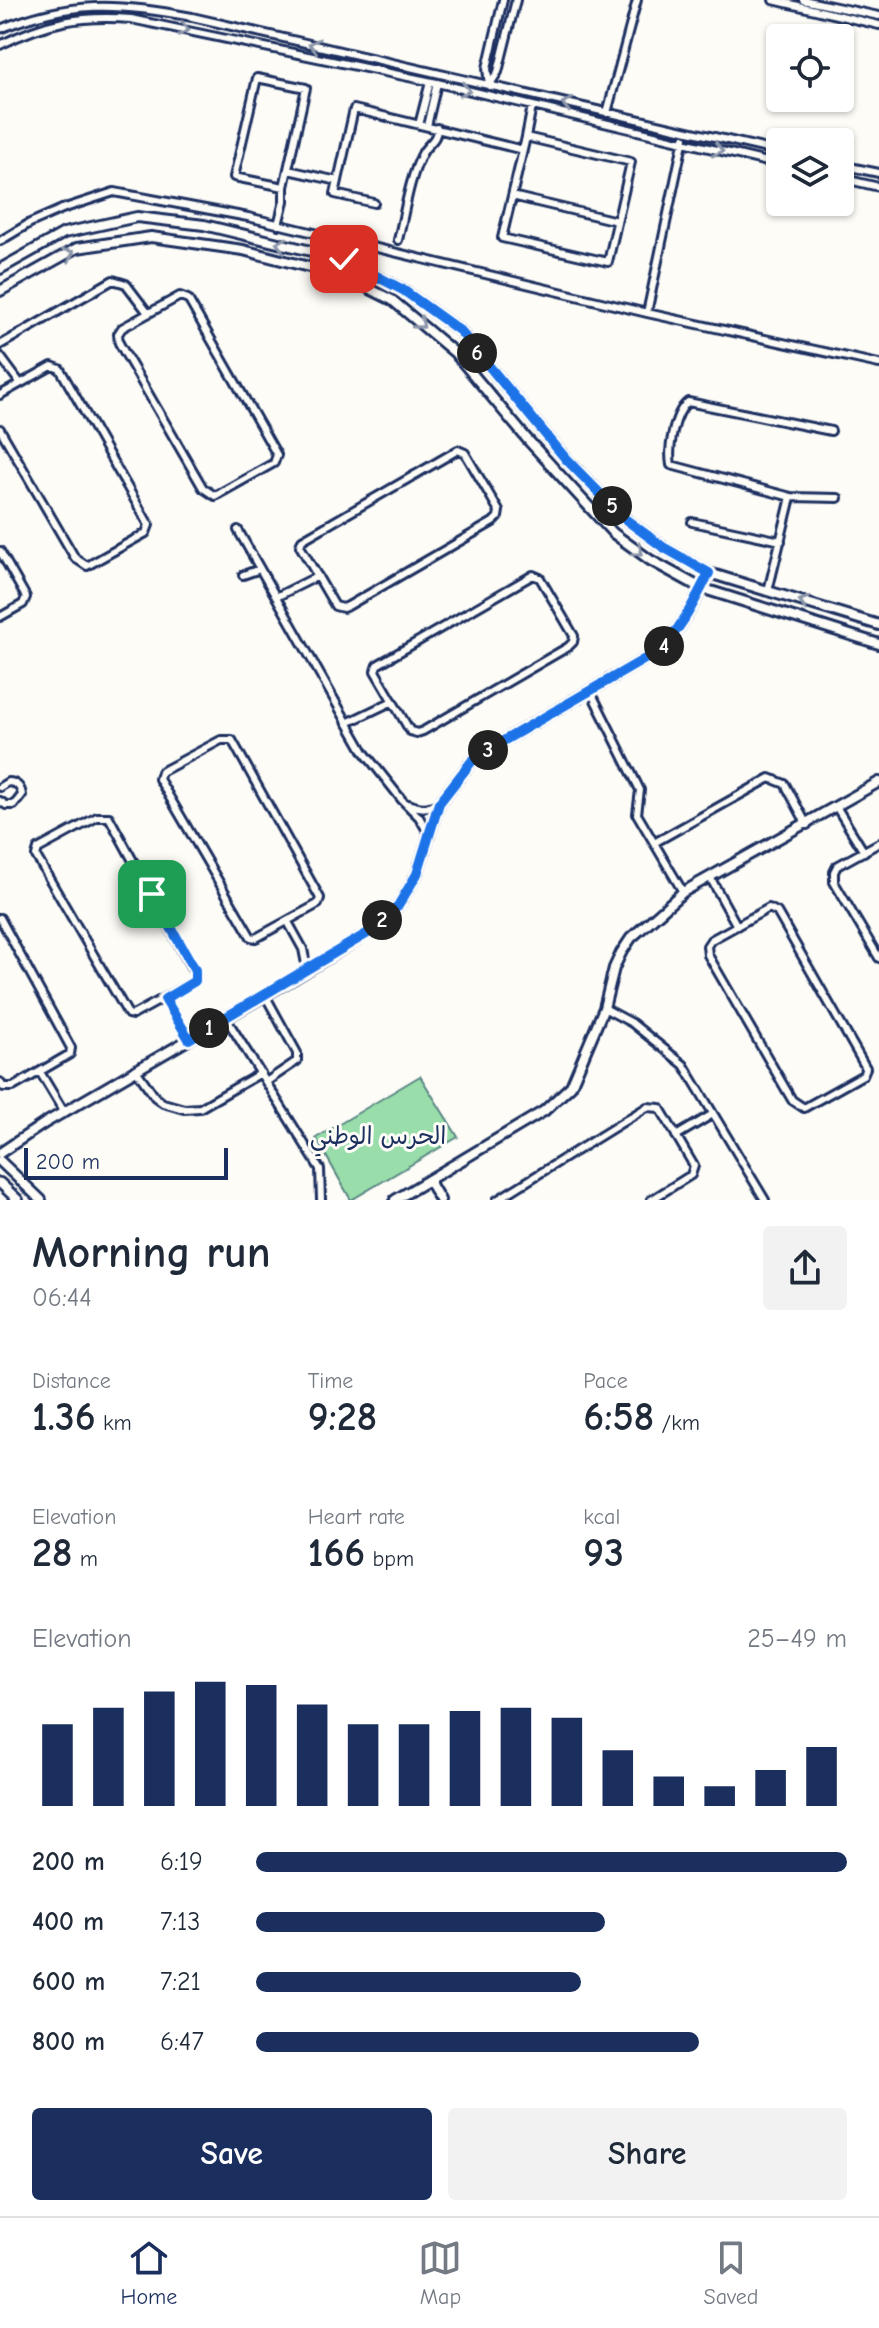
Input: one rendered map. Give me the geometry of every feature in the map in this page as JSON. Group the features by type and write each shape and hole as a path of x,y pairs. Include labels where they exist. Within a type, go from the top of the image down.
{"street":[{"path":"489,86 487,68 503,0"},
{"path":"489,86 498,72 516,0"},
{"path":"607,113 637,0"},
{"path":"773,0 879,25"},
{"path":"803,0 879,16"},
{"path":"0,29 60,7 95,4 132,6 766,149"},
{"path":"0,45 51,23 72,19 131,19 434,82 766,162"},
{"path":"423,125 434,82 440,73"},
{"path":"278,225 306,88 257,78 234,177 284,187"},
{"path":"526,137 631,162 608,262 502,238 532,106"},
{"path":"374,203 335,194 354,109 523,150"},
{"path":"398,240 418,162 424,149 434,142 437,128"},
{"path":"647,313 686,131"},
{"path":"854,168 879,173"},
{"path":"288,170 338,181"},
{"path":"854,181 879,187"},
{"path":"0,241 51,214 114,192 278,225 647,313 879,364"},
{"path":"512,196 617,221"},
{"path":"0,269 64,233 137,217 204,225 344,259 403,290 460,331 566,459 625,519 663,547 709,573 879,625"},
{"path":"0,291 77,248 151,237 243,250 344,276 392,300 455,353 527,439 613,533 650,560 701,588 879,644"},
{"path":"0,345 113,280 126,284 148,313"},
{"path":"180,296 188,299 277,455 274,463 215,496 203,488 119,343 118,334 122,328 148,313 180,296"},
{"path":"0,356 20,383"},
{"path":"0,395 52,366 60,369 149,525 146,533 87,566 82,564 75,558 0,429"},
{"path":"831,431 693,401 679,409 669,457 671,465 791,497 838,498"},
{"path":"458,450 465,453 499,511 493,522 348,606 335,606 318,576 300,546 305,536 458,450"},
{"path":"768,591 791,497"},
{"path":"692,522 781,541"},
{"path":"238,530 364,752 419,817 429,834"},
{"path":"0,551 26,597 23,604 0,617"},
{"path":"243,575 260,569"},
{"path":"0,1153 368,933 398,906 417,874 439,803 472,761 657,652 676,633 709,573"},
{"path":"533,575 540,578 574,636 568,647 423,731 410,731 393,701 375,671 380,661 533,575"},
{"path":"276,597 318,576"},
{"path":"590,690 640,790 637,814 683,892"},
{"path":"347,723 393,701"},
{"path":"221,740 232,740 318,893 318,904 288,922 261,937 251,937 161,785 161,772 221,740"},
{"path":"654,843 770,778 785,784 807,825"},
{"path":"0,787 8,782 15,783 22,795 14,805 0,801"},
{"path":"395,1200 407,1197 544,1111 571,1086 604,1008 614,968 631,938 683,892 879,782"},
{"path":"402,800 421,809 439,803"},
{"path":"837,808 864,852"},
{"path":"97,817 109,817 195,970 195,981 165,999 137,1014 128,1014 38,862 38,849 97,817"},
{"path":"879,843 837,866 834,872 834,882 879,958"},
{"path":"711,879 737,926"},
{"path":"769,908 777,912 866,1068 863,1075 804,1108 792,1100 708,955 707,946 711,940 737,926 769,908"},
{"path":"0,918 70,1043 70,1054 40,1072 13,1087 3,1087 0,1082"},
{"path":"288,922 303,949 307,969"},
{"path":"265,995 297,1053 297,1061 266,1082"},
{"path":"165,999 189,1039"},
{"path":"604,1008 632,1023 684,1065 765,1200"},
{"path":"226,1018 320,1169 321,1200"},
{"path":"136,1070 155,1097 163,1103 184,1109 200,1108 261,1073"},
{"path":"40,1072 64,1112"},
{"path":"497,1200 647,1107 660,1108 694,1166 691,1175 651,1200"},
{"path":"676,1136 713,1114"},
{"path":"0,1161 41,1200"},
{"path":"429,1181 440,1200"},
{"path":"0,1183 18,1200"}],"green space":[{"path":"420,1076 458,1137 351,1200 316,1138"}],"district":[{"name":"الحرس الوطني","path":"378,1136"}],"route":[{"path":"152,894 195,970 195,981 165,999 189,1039 368,933 398,906 417,874 439,803 472,761 657,652 687,617 709,573 663,547 625,519 566,459 460,331 403,290 344,259"}]}
